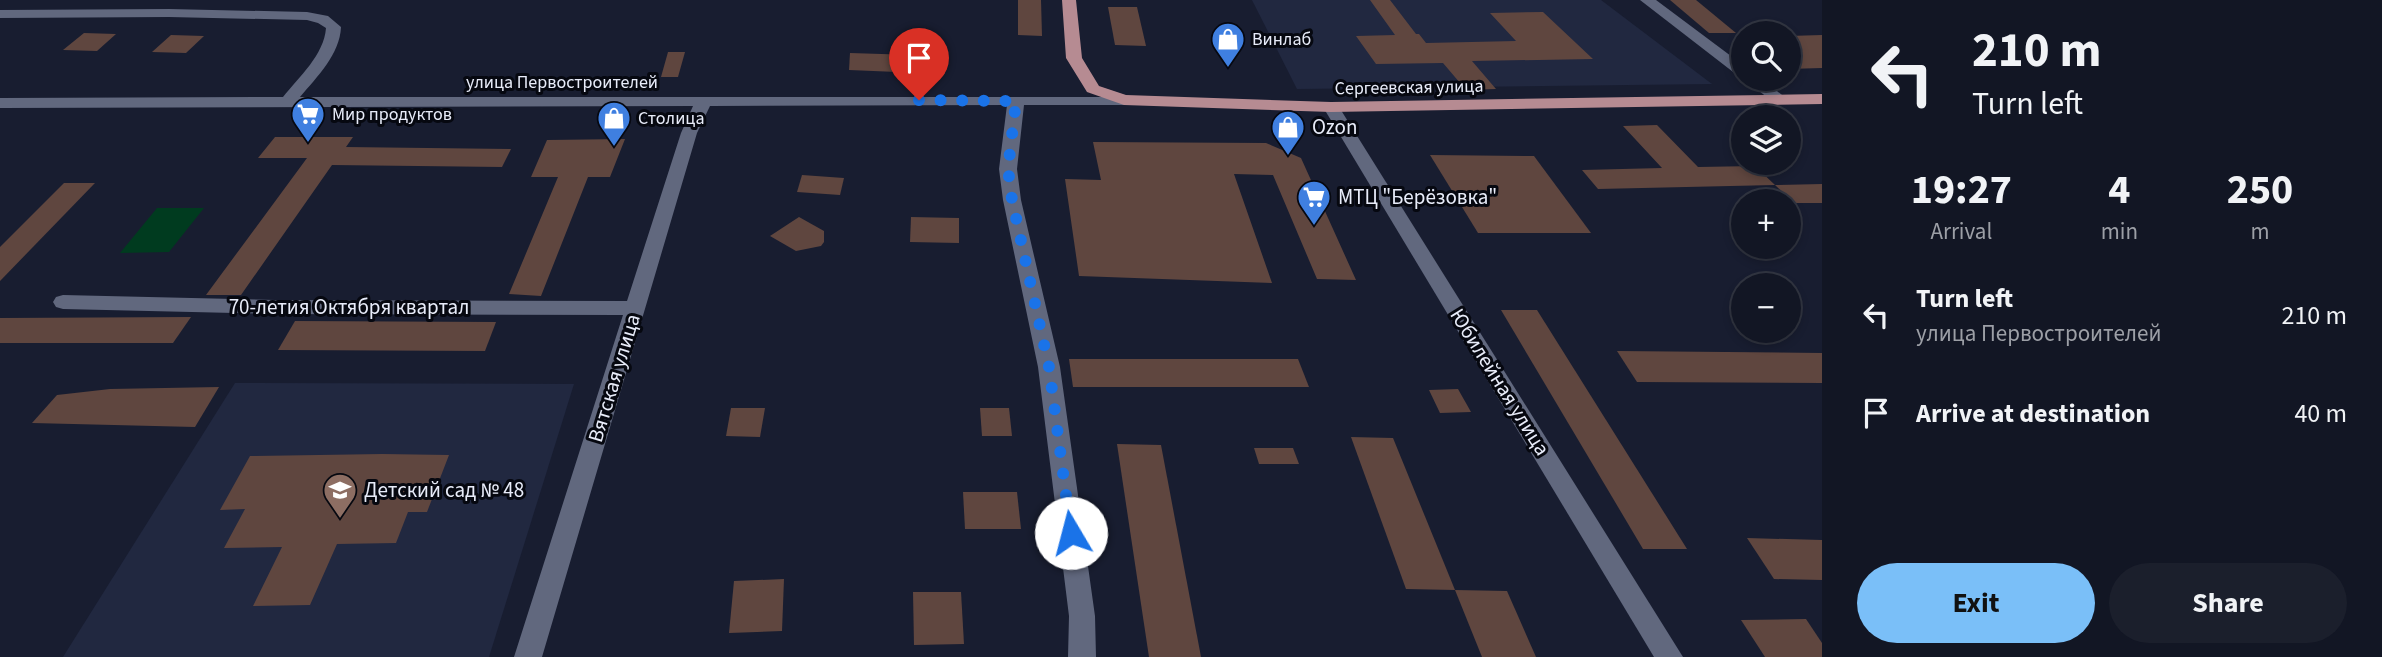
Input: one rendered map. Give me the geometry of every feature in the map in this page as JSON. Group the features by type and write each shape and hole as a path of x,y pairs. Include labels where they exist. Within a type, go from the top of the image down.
{"main road":[{"name":"Сергеевская улица","path":"1069,0 1074,58 1093,89 1124,100 1331,107 1822,99"}],"street":[{"path":"1647,0 1731,63"},
{"path":"0,15 169,13 307,16 323,19 334,27 335,36 288,102"},
{"path":"1768,91 1779,99"},
{"name":"улица Первостроителей","path":"0,103 1124,100"},
{"name":"Вятская улица","path":"528,657 689,133 704,101"},
{"path":"1016,101 1008,169 1012,200 1049,367 1082,616 1082,657"},
{"name":"Юбилейная улица","path":"1331,107 1669,657"},
{"name":"70-летия Октября квартал","path":"63,302 275,307 635,308"}],"shaded area":[{"path":"1252,0 1601,0 1712,84 1297,89"},
{"name":"Детский сад № 48","path":"235,383 574,384 489,657 63,657"}],"green space":[{"path":"157,208 204,208 169,252 120,253"}],"building":[{"path":"1018,0 1041,0 1042,36 1018,35"},
{"path":"1370,0 1390,0 1426,43 1516,41 1490,13 1543,12 1593,59 1472,61 1496,89 1466,90 1443,63 1376,64 1356,36 1395,35"},
{"path":"1670,0 1696,0 1731,29 1731,33 1709,33"},
{"path":"1108,7 1137,7 1146,46 1115,45"},
{"path":"84,33 116,34 97,51 63,50"},
{"path":"171,35 204,36 186,53 152,52"},
{"path":"1822,35 1822,68 1801,69 1801,36"},
{"path":"668,52 685,52 678,77 661,77"},
{"path":"850,53 945,56 945,74 849,70"},
{"path":"1657,125 1698,167 1731,166 1731,175 1764,175 1775,185 1598,189 1582,170 1662,168 1623,126"},
{"path":"275,137 353,137 346,147 511,149 502,167 332,165 241,295 206,295 307,158 258,158"},
{"path":"625,139 610,177 588,177 541,296 509,294 558,177 531,177 547,140"},
{"path":"1093,142 1266,143 1301,158 1356,280 1317,279 1273,175 1234,174 1272,283 1079,276 1065,179 1101,180"},
{"path":"1430,155 1534,156 1591,233 1478,233"},
{"path":"802,175 844,178 840,195 797,192"},
{"path":"64,183 95,183 0,281 0,247"},
{"path":"1822,184 1822,203 1801,203 1801,189 1779,189 1775,185"},
{"path":"799,217 824,231 824,242 821,246 796,251 770,236"},
{"path":"911,217 959,218 959,243 910,242"},
{"path":"1501,310 1537,310 1687,549 1643,549"},
{"path":"191,317 173,343 0,343 0,318"},
{"path":"295,321 496,322 485,351 278,350"},
{"path":"1617,351 1822,353 1822,383 1637,382"},
{"path":"1069,359 1298,359 1309,387 1073,387"},
{"path":"219,387 195,427 32,423 57,395 110,389"},
{"path":"1458,389 1471,412 1440,413 1429,390"},
{"path":"731,408 765,408 760,437 726,436"},
{"path":"980,408 1009,408 1012,436 982,436"},
{"path":"1351,437 1393,438 1455,590 1406,589"},
{"path":"1117,444 1161,445 1201,657 1149,657"},
{"path":"1254,448 1293,448 1299,464 1259,464"},
{"path":"449,455 427,512 408,512 396,543 337,544 310,605 253,606 282,547 224,548 245,509 220,510 250,456"},
{"path":"963,492 1017,492 1021,529 965,529"},
{"path":"1747,538 1822,540 1822,580 1774,579"},
{"path":"784,579 782,631 729,633 734,581"},
{"path":"1455,590 1507,591 1536,657 1482,657"},
{"path":"913,592 961,592 964,644 914,645"},
{"path":"1806,619 1822,643 1822,657 1765,657 1741,620"}],"place":[{"name":"Винлаб","path":"1228,69"},
{"name":"Мир продуктов","path":"308,144"},
{"name":"Столица","path":"614,148"},
{"name":"Ozon","path":"1288,157"},
{"name":"МТЦ \"Берёзовка\"","path":"1314,227"},
{"name":"Детский сад № 48","path":"340,520"}],"route":[{"path":"919,100 1016,101 1008,169 1012,200 1027,257 1049,367 1071,533"}]}
